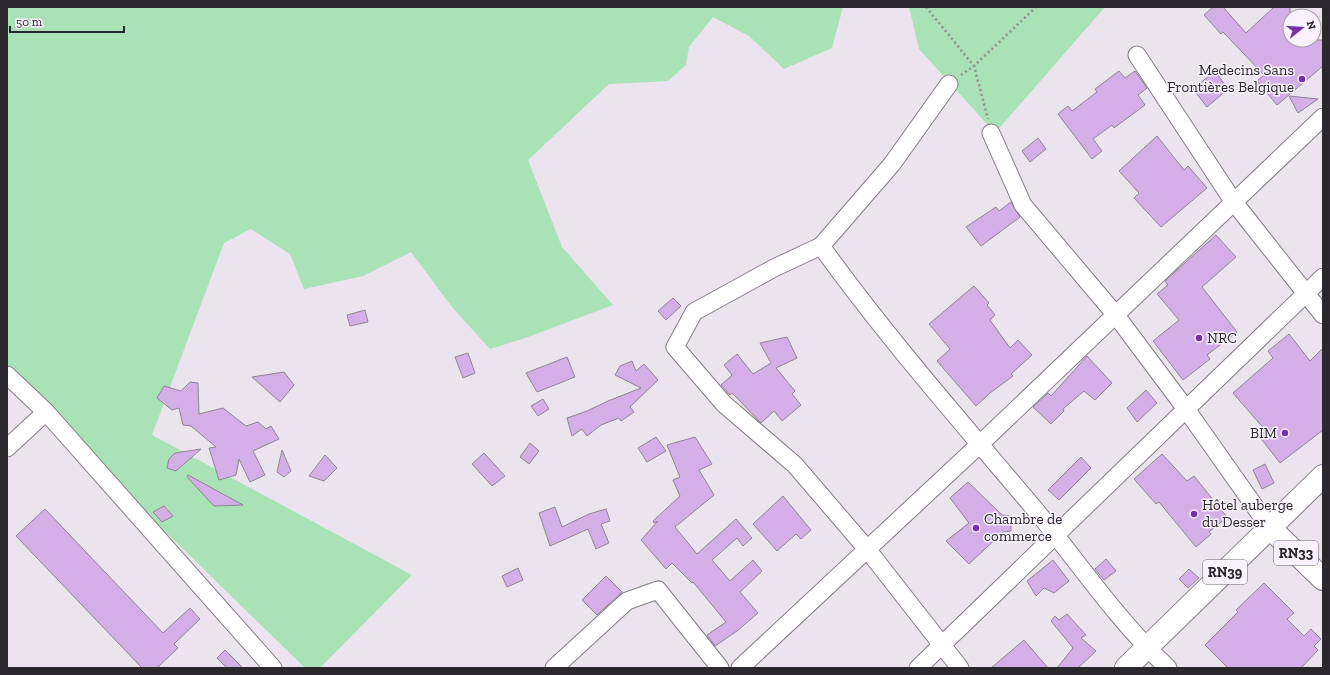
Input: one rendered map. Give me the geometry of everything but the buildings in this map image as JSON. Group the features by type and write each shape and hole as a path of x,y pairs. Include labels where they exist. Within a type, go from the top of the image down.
{"main road":[{"name":"RN39","path":"1126,668 1323,476"},
{"name":"RN33","path":"1270,528 1323,579"}],"street":[{"path":"1137,55 1234,201 1323,315"},
{"path":"949,84 892,164 821,246 774,268 694,312 675,347 724,404 795,465 868,549 960,668"},
{"path":"740,668 980,444 1323,117"},
{"path":"991,132 1023,205 1115,314 1186,409 1270,528"},
{"path":"821,246 859,299 1056,535 1147,648 1168,668"},
{"path":"918,668 1323,277"},
{"path":"7,375 46,412 273,668"},
{"path":"7,448 46,412"},
{"path":"554,668 628,601 658,590 720,668"}],"path":[{"path":"926,7 974,66 991,132"},
{"path":"949,84 974,66 1036,7"}],"green space":[{"path":"7,7 843,7 832,48 784,69 749,36 713,17 689,47 686,65 668,81 609,84 528,160 562,247 613,305 528,337 490,349 452,307 411,252 363,276 304,289 290,254 251,229 224,243 152,435 412,575 320,668 305,668 7,377"},
{"path":"909,7 1105,7 995,133 919,49"}],"place":[{"name":"Medecins Sans Frontières Belgique","path":"1302,79"},
{"name":"NRC","path":"1199,338"},
{"name":"BIM","path":"1285,433"},
{"name":"Hôtel auberge du Desser","path":"1194,514"},
{"name":"Chambre de commerce","path":"976,528"}]}
